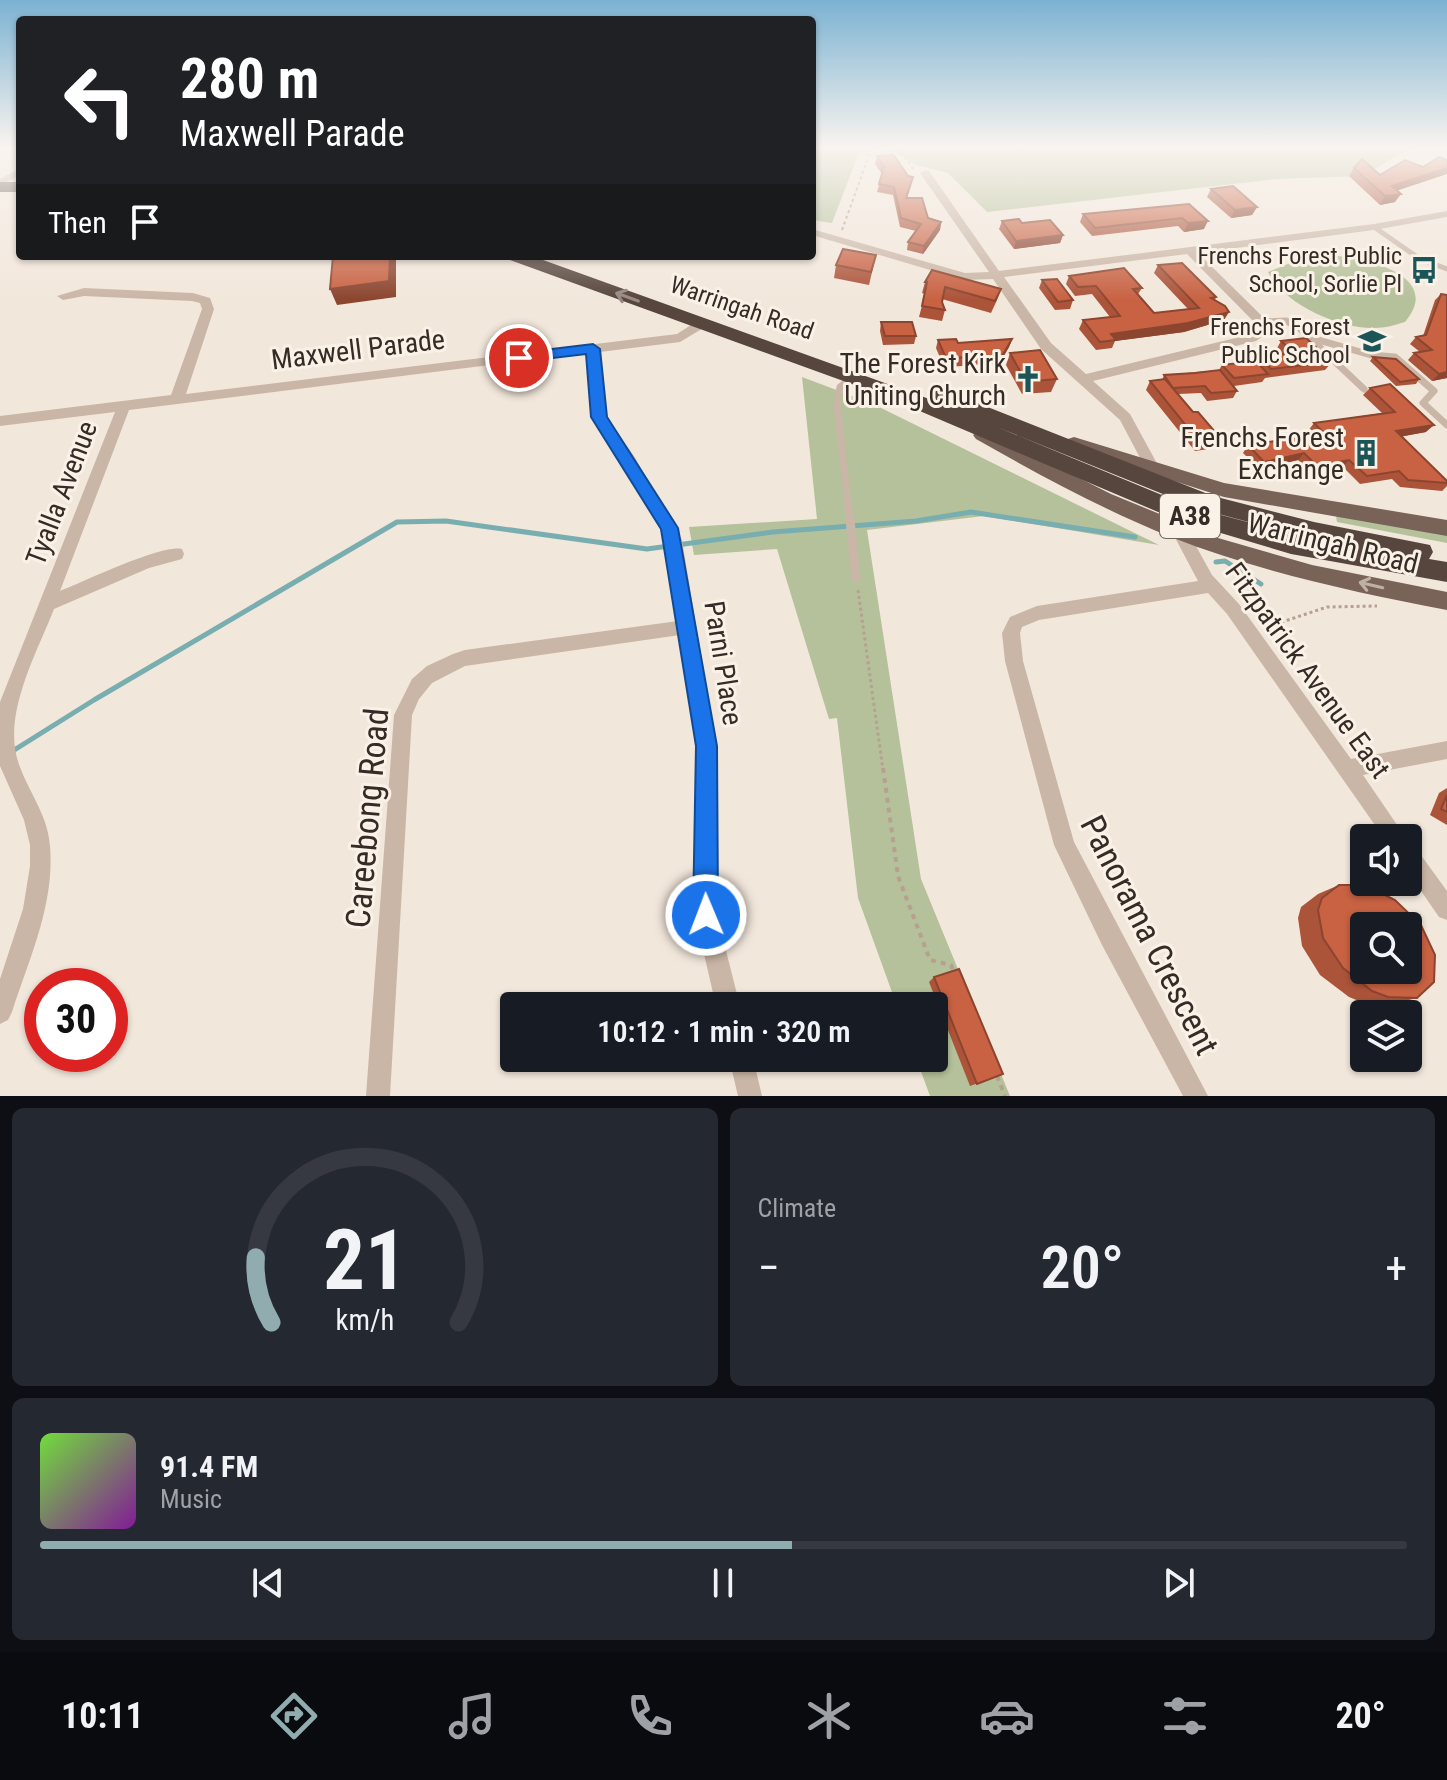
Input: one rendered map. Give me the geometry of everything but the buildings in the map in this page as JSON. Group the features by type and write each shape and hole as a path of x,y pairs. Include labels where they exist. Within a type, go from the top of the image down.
{"highway":[{"name":"Warringah Road","path":"528,260 994,416 1110,467 1208,503 1314,531 1447,555"},
{"name":"Warringah Road","path":"568,260 1076,471 1228,528 1307,548 1447,572"}],"main road":[{"name":"Warringah Road","path":"947,416 1073,482 1180,532 1276,563 1447,601"},
{"name":"Warringah Road","path":"994,416 1194,483 1287,503 1447,528"}],"street":[{"path":"943,198 1046,346 1125,417 1153,469"},
{"path":"816,233 964,276 996,275 1374,227 1447,214"},
{"path":"1084,379 1252,338 1263,332 1261,322 1189,250"},
{"path":"63,296 84,292 193,297 206,301 208,309 177,399"},
{"name":"Maxwell Parade","path":"0,421 680,338 706,318"},
{"name":"Parni Place","path":"593,349 599,417 669,528 706,746 706,915 725,992"},
{"name":"Tyalla Avenue","path":"0,1012 31,916 40,877 40,843 31,807 6,754 4,704 48,604 124,406"},
{"name":"Fitzpatrick Avenue East","path":"1180,532 1208,583 1248,631 1386,824"},
{"path":"48,604 145,563 176,554"},
{"name":"Panorama Crescent","path":"1196,1096 1064,845 1014,661 1011,633 1016,622 1037,613 1208,583"},
{"name":"Careebong Road","path":"378,1096 403,715 408,697 418,682 433,670 465,658 687,627"},
{"path":"1347,769 1447,750"},
{"path":"1422,874 1447,909"},
{"path":"744,1072 750,1096"}],"lane":[{"path":"1374,227 1420,259 1447,269"},
{"path":"1261,322 1286,321 1297,326 1364,389"},
{"path":"1308,337 1371,355 1395,357 1434,391 1423,403 1447,425"},
{"path":"853,377 840,387 837,406 856,578"}],"path":[{"path":"836,240 852,198"},
{"path":"856,578 898,876 930,960 951,965 957,980"},
{"path":"1248,631 1283,623 1327,607 1356,604 1384,607"},
{"path":"993,1067 1005,1096"}],"green space":[{"path":"816,198 841,198 832,223 816,221"},
{"path":"973,198 1108,198 987,212"},
{"path":"1338,256 1383,266 1409,282 1415,293 1414,306 1405,322 1374,328 1329,319 1286,294 1268,272 1297,260"},
{"path":"802,377 871,403 1159,545 984,516 867,530 921,879 1010,1096 930,1096 921,1072 948,1072 948,992 892,992 858,898 837,718 829,719 777,549 694,555 689,527 817,519"},
{"path":"1336,516 1447,534 1447,543 1337,522"}],"waterway":[{"path":"0,759 94,700 397,522 446,521 647,549 773,532 916,521 971,512"},
{"path":"971,512 1135,537"},
{"path":"1216,562 1225,561 1261,584"}],"place":[{"name":"Frenchs Forest Public School, Sorlie Pl","path":"1424,270"},
{"name":"Frenchs Forest Public School","path":"1372,341"},
{"name":"The Forest Kirk Uniting Church","path":"1028,379"},
{"name":"Frenchs Forest Exchange","path":"1366,453"}],"route":[{"path":"519,358 593,349 599,417 629,460 674,540 706,746 706,915"}]}
